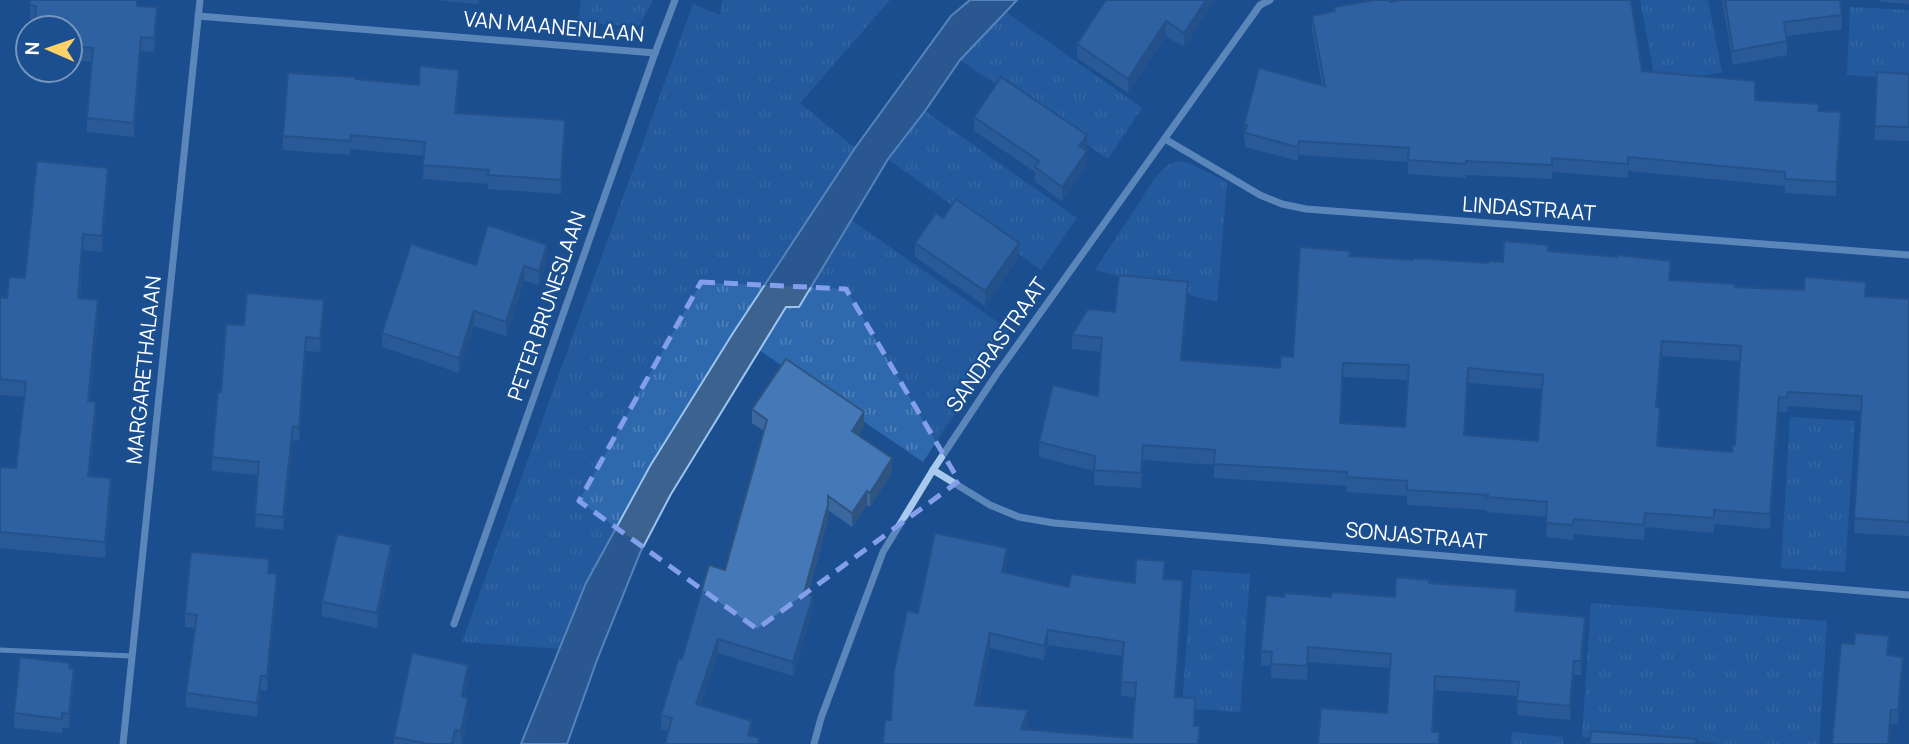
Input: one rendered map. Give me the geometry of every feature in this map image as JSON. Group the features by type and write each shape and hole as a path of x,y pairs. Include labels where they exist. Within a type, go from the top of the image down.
{"street":[{"name":"MARGARETHALAAN","path":"124,744 200,0"},
{"name":"PETER BRUNESLAAN","path":"454,624 675,0"},
{"name":"SANDRASTRAAT","path":"814,744 821,718 883,552 933,470 996,375 1260,5 1270,0"},
{"name":"VAN MAANENLAAN","path":"198,16 655,53"},
{"name":"LINDASTRAAT","path":"1164,139 1260,195 1282,204 1306,209 1909,255"},
{"name":"SONJASTRAAT","path":"933,470 989,505 1019,517 1054,523 1909,595"}],"lane":[{"path":"0,650 132,656"}],"highlighted area":[{"path":"701,282 846,289 959,481 757,629 579,501"}],"green space":[{"path":"581,0 653,0 639,26 578,23"},
{"path":"722,0 890,0 800,103 855,148 733,333 650,466 586,583 560,649 462,642 693,4 720,15"},
{"path":"1640,0 1708,0 1722,72 1656,85"},
{"path":"1850,7 1909,10 1909,79 1847,75"},
{"path":"1006,12 1142,108 1108,159 960,60"},
{"path":"925,111 1077,218 1041,270 888,159"},
{"path":"1178,161 1189,163 1227,182 1217,302 1095,270 1157,175 1168,165"},
{"path":"851,220 1009,330 923,462 759,350 786,307 799,307"},
{"path":"1790,417 1855,421 1845,572 1781,568"},
{"path":"1192,570 1250,574 1240,712 1182,708"},
{"path":"1591,603 1827,621 1819,744 1677,744 1582,737"},
{"path":"1512,732 1563,737 1563,744 1511,744"}],"shaded area":[{"path":"970,0 1017,0 960,60 888,159 799,307 786,307 671,494 640,553 567,744 521,744 586,583 650,466 733,333 855,148 951,16"}],"building":[{"path":"30,0 137,0 137,6 157,7 154,38 141,37 134,123 87,118 93,48 84,47 84,14 35,14 36,6 30,5"},
{"path":"1106,0 1206,0 1184,33 1166,21 1128,79 1077,44"},
{"path":"1374,0 1631,0 1642,71 1755,81 1755,100 1819,104 1818,111 1841,112 1836,182 1785,179 1785,172 1628,157 1628,164 1552,158 1552,165 1408,160 1409,148 1299,141 1298,147 1245,133 1247,125 1244,124 1259,68 1325,86 1312,16 1335,11 1334,7"},
{"path":"1725,0 1840,0 1842,15 1784,22 1787,41 1733,51"},
{"path":"420,66 459,70 455,113 565,120 561,180 488,175 489,170 423,165 425,142 351,135 350,141 283,136 288,73 355,77 419,85"},
{"path":"1877,72 1909,74 1909,127 1875,126"},
{"path":"1001,77 1087,135 1079,146 1087,151 1062,187 1035,167 1039,161 974,117"},
{"path":"37,161 108,168 102,236 83,234 78,298 98,300 88,401 96,402 88,476 111,478 105,542 0,532 0,467 16,468 26,382 0,379 0,297 7,298 9,277 25,278"},
{"path":"956,199 1019,243 985,291 915,243 936,213 943,218"},
{"path":"488,225 547,245 539,271 524,266 506,322 474,311 459,358 382,333 411,244 476,265"},
{"path":"1504,241 1548,245 1548,251 1671,261 1669,280 1735,284 1735,287 1804,290 1805,277 1866,282 1865,296 1909,299 1909,522 1854,518 1862,396 1788,392 1787,398 1779,397 1770,514 1714,510 1714,518 1645,513 1644,525 1574,519 1573,525 1546,523 1547,502 1407,490 1407,481 1347,477 1347,472 1214,464 1215,450 1143,445 1141,473 1094,470 1095,456 1039,442 1053,385 1098,396 1102,338 1072,335 1088,309 1115,312 1119,275 1188,282 1181,360 1280,368 1281,356 1293,357 1300,247 1350,251 1349,256 1503,262","holes":["1662,341 1741,346 1735,445 1733,444 1732,452 1657,446 1660,407 1656,407","1343,363 1409,365 1405,427 1340,423","1468,368 1543,375 1538,441 1464,435"]},
{"path":"247,293 324,300 320,339 306,337 299,428 293,426 283,517 255,514 259,462 212,457 218,392 221,392 226,324 244,325"},
{"path":"786,359 864,412 852,431 892,458 870,493 867,491 852,513 828,496 828,505 804,593 813,596 793,662 718,639 696,704 752,721 748,735 759,738 758,744 665,744 672,718 661,715 672,679 679,658 682,659 709,565 725,570 767,420 752,409"},
{"path":"935,533 1007,548 1002,572 1069,587 1071,574 1135,583 1136,559 1165,561 1163,579 1183,580 1175,697 1195,698 1194,726 1200,726 1198,744 883,744 885,720 891,720 894,671 907,611 918,613","holes":["1048,630 1124,642 1121,682 1136,683 1132,738 1021,729 1028,710 975,705 990,633 1044,646"]},
{"path":"337,534 391,545 377,613 322,602"},
{"path":"191,552 269,559 268,573 277,574 267,676 261,676 257,703 186,693 197,615 185,613"},
{"path":"1396,577 1429,580 1429,583 1517,589 1515,611 1585,617 1581,661 1574,661 1570,706 1517,701 1519,682 1435,676 1432,732 1439,732 1439,744 1318,744 1321,708 1387,713 1391,654 1308,647 1307,666 1271,664 1272,652 1261,651 1266,595 1284,597 1284,593 1331,597 1332,592 1395,597"},
{"path":"1855,633 1889,636 1887,655 1903,657 1898,710 1891,710 1888,744 1832,744 1841,643 1854,644"},
{"path":"412,653 468,665 462,696 468,698 461,731 455,730 452,744 428,744 394,737"},
{"path":"20,657 70,663 69,668 74,669 69,714 62,713 62,719 14,713"},
{"path":"1591,731 1697,739 1696,742 1717,744 1590,744"}]}
